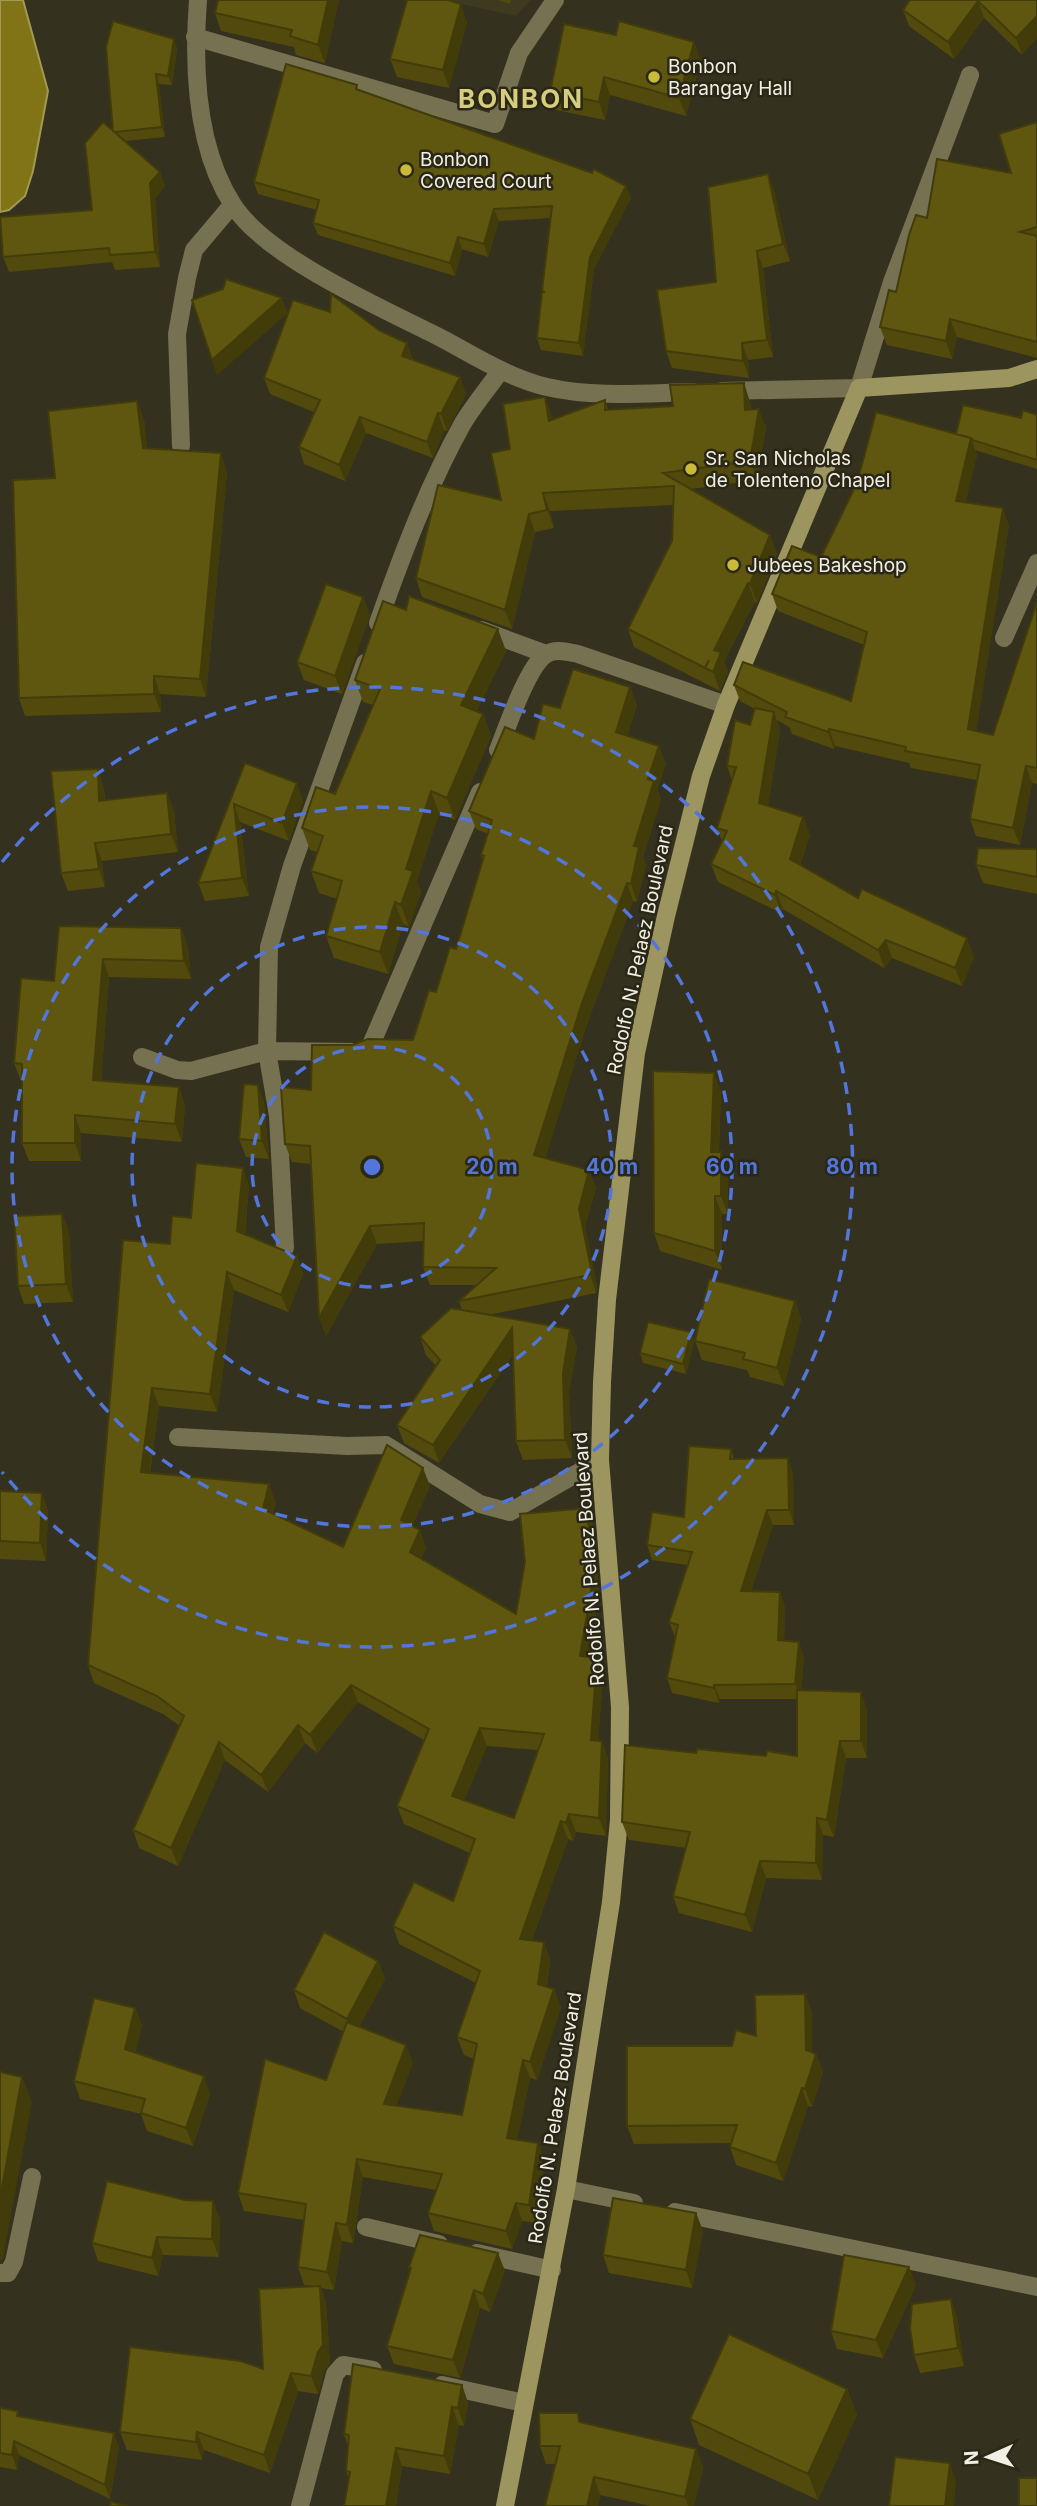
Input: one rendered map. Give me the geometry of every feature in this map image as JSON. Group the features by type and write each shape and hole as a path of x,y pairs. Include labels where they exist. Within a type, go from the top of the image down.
{"street":[{"path":"198,0 195,37 202,128 210,159 232,205 247,224 272,245 316,272 501,370 543,386 586,393 859,388 1009,378 1037,369"},
{"path":"195,37 495,124 520,53 555,0"},
{"path":"859,388 892,282 970,75"},
{"path":"181,446 177,334 187,278 194,250 232,205"},
{"path":"285,1248 278,1116 267,1051 269,947 292,866 411,534 464,421 501,370"},
{"name":"Rodolfo N. Pelaez Boulevard","path":"505,2506 566,2189 611,1902 619,1820 620,1707 600,1460 607,1300 636,1053 650,983 701,776 726,705 859,388"},
{"path":"1004,638 1037,563"},
{"path":"459,621 546,654"},
{"path":"142,1057 177,1070 191,1071 267,1051 358,1052 370,1047 531,671 546,654 555,651 578,654 726,705"},
{"path":"178,1437 347,1446 386,1445 480,1504 510,1512 600,1460"},
{"path":"0,2273 8,2273 14,2262 32,2177"},
{"path":"566,2189 1037,2287"},
{"path":"366,2227 552,2270"},
{"path":"300,2506 338,2368 350,2365 390,2374"},
{"path":"430,2383 524,2403"}],"shaded area":[{"path":"0,0 23,0 48,91 33,171 25,196 9,210 0,212"},
{"path":"443,0 531,0 516,16"}],"building":[{"path":"218,0 328,0 318,45 290,36 292,30 215,13"},
{"path":"407,0 448,0 461,4 443,70 390,59"},
{"path":"910,0 1037,0 1037,16 1016,38 978,1 948,42 903,10"},
{"path":"113,21 174,39 168,76 156,74 162,127 113,131 106,47"},
{"path":"619,21 694,42 679,98 604,77 599,102 550,92 564,24 616,35"},
{"path":"286,64 357,85 356,89 592,173 594,169 626,186 590,257 579,343 537,338 542,292 545,292 542,291 552,206 494,209 484,244 458,237 450,263 313,223 319,200 254,182"},
{"path":"103,122 160,172 150,183 155,252 110,255 109,248 3,257 0,217 92,210 85,143"},
{"path":"1037,122 1037,227 1020,232 1037,236 1037,342 950,319 946,341 880,327 889,290 896,292 916,215 927,218 937,159 1011,173 999,134"},
{"path":"768,174 783,244 757,251 767,340 742,343 743,361 666,351 657,290 716,282 708,187"},
{"path":"226,279 282,298 212,360 192,300 223,289"},
{"path":"331,294 380,331 407,343 402,356 460,377 441,414 438,413 427,442 360,417 339,465 299,447 320,400 264,378 293,300 330,312"},
{"path":"744,383 745,410 759,409 750,461 663,473 770,535 750,584 748,583 714,650 721,652 713,672 628,629 672,541 674,486 543,493 547,510 529,514 505,610 416,578 438,485 501,500 491,453 510,449 503,404 545,397 549,421 605,400 605,410 673,406 670,385"},
{"path":"137,401 143,448 221,453 200,679 154,676 154,694 19,698 13,480 55,478 48,411"},
{"path":"963,405 1021,418 1023,410 1037,415 1037,460 956,434"},
{"path":"876,412 971,438 956,501 1003,508 968,729 993,735 1037,602 1037,768 1026,766 1013,828 970,819 980,765 905,751 906,747 829,729 828,732 785,717 787,712 734,685 743,662 851,701 867,632 772,594 792,546 821,557 857,483"},
{"path":"326,584 363,597 335,676 297,662"},
{"path":"409,596 498,629 461,705 483,714 447,798 431,791 406,869 413,871 401,905 395,902 380,952 326,936 342,881 311,871 323,836 302,828 316,787 335,794 380,689 355,680 383,601 406,610"},
{"path":"573,669 630,687 616,732 659,746 648,779 654,781 634,846 639,847 631,884 627,883 582,1003 534,1155 589,1170 579,1209 591,1268 590,1275 459,1301 496,1268 423,1267 424,1223 370,1226 319,1318 310,1146 285,1144 281,1087 311,1090 312,1045 352,1045 368,1039 413,1040 429,990 436,992 450,947 456,949 484,856 481,855 492,820 469,811 505,727 534,739 543,704 560,708"},
{"path":"755,708 774,712 759,803 803,817 790,859 858,898 862,889 967,938 955,968 886,940 878,950 776,891 775,895 711,864 727,831 717,828 736,767 727,766 735,720 750,725"},
{"path":"245,763 297,783 282,823 234,804 242,878 198,883"},
{"path":"98,769 99,801 167,793 171,834 95,843 99,869 61,873 51,771"},
{"path":"978,848 1037,849 1037,877 976,865"},
{"path":"59,926 181,928 184,961 103,959 93,1080 179,1087 175,1124 75,1115 75,1143 22,1143 22,1064 14,1063 21,978 54,981"},
{"path":"653,1071 714,1073 711,1152 721,1152 721,1196 715,1196 715,1251 654,1233"},
{"path":"244,1084 258,1085 262,1141 239,1139"},
{"path":"196,1163 243,1168 237,1231 297,1256 281,1295 227,1272 210,1394 152,1388 141,1472 269,1484 263,1509 343,1547 387,1445 423,1468 401,1520 420,1530 410,1552 516,1614 525,1562 520,1514 587,1508 593,1578 580,1656 597,1658 591,1740 602,1741 599,1818 569,1814 566,1823 561,1821 520,1939 544,1942 538,1984 554,1989 530,2062 523,2060 507,2138 538,2143 529,2205 516,2203 506,2231 428,2213 442,2174 357,2159 347,2225 336,2223 327,2272 298,2267 306,2204 238,2193 265,2059 326,2080 347,2022 406,2045 384,2104 462,2115 477,2044 457,2037 480,1971 393,1926 414,1882 453,1901 475,1839 397,1806 429,1729 351,1685 310,1735 298,1725 261,1775 219,1742 171,1848 133,1830 184,1716 157,1696 88,1665 123,1240 170,1244 172,1216 191,1218","holes":["480,1728 544,1734 514,1818 452,1796"]},
{"path":"62,1214 66,1284 18,1286 14,1216"},
{"path":"709,1279 795,1301 777,1368 743,1359 745,1353 695,1341"},
{"path":"451,1308 570,1329 563,1373 565,1440 516,1441 512,1328 433,1445 397,1425 440,1360 420,1337"},
{"path":"648,1322 691,1332 683,1364 640,1353"},
{"path":"689,1446 731,1449 730,1459 788,1458 789,1510 767,1510 741,1591 780,1592 778,1640 799,1642 795,1684 714,1685 714,1688 667,1678 678,1625 669,1622 692,1552 647,1545 652,1512 684,1517"},
{"path":"0,1491 42,1493 40,1543 0,1541"},
{"path":"797,1690 861,1692 861,1741 840,1741 827,1820 817,1818 816,1863 760,1861 745,1915 673,1896 690,1832 622,1822 625,1745 696,1753 697,1749 766,1756 767,1751 797,1756"},
{"path":"324,1932 378,1961 347,2019 294,1990"},
{"path":"805,1994 806,2050 816,2054 776,2163 730,2147 737,2125 627,2126 627,2046 732,2046 736,2030 756,2036 755,1995"},
{"path":"94,1998 135,2008 125,2049 204,2076 186,2128 141,2113 145,2099 74,2081"},
{"path":"0,2072 22,2077 0,2199"},
{"path":"107,2181 185,2200 213,2201 212,2239 157,2237 152,2258 92,2243"},
{"path":"613,2198 696,2213 686,2270 603,2255"},
{"path":"420,2235 498,2253 483,2294 474,2290 453,2360 387,2346"},
{"path":"844,2255 909,2267 876,2340 831,2331"},
{"path":"320,2286 323,2345 318,2352 311,2376 291,2373 264,2455 197,2432 196,2442 120,2432 130,2347 241,2361 263,2369 259,2289"},
{"path":"951,2299 958,2348 914,2355 910,2328 912,2304"},
{"path":"729,2334 847,2389 808,2474 690,2419"},
{"path":"353,2364 462,2385 458,2408 452,2407 444,2456 396,2448 386,2506 344,2506 350,2472 346,2471 349,2435 344,2434"},
{"path":"0,2408 18,2411 17,2416 114,2433 105,2485 14,2441 12,2455 0,2453"},
{"path":"539,2413 578,2413 579,2422 696,2449 685,2497 594,2477 587,2506 545,2506 560,2446 540,2446"},
{"path":"895,2457 950,2463 945,2506 889,2506"},
{"path":"1019,2478 1037,2478 1037,2506 1019,2506"},
{"path":"111,2502 128,2506 110,2506"}],"place":[{"name":"Bonbon Barangay Hall","path":"654,77"},
{"name":"Bonbon Covered Court","path":"406,170"},
{"name":"Sr. San Nicholas de Tolenteno Chapel","path":"691,469"},
{"name":"Jubees Bakeshop","path":"733,565"}],"district":[{"name":"BONBON","path":"521,98"}]}
